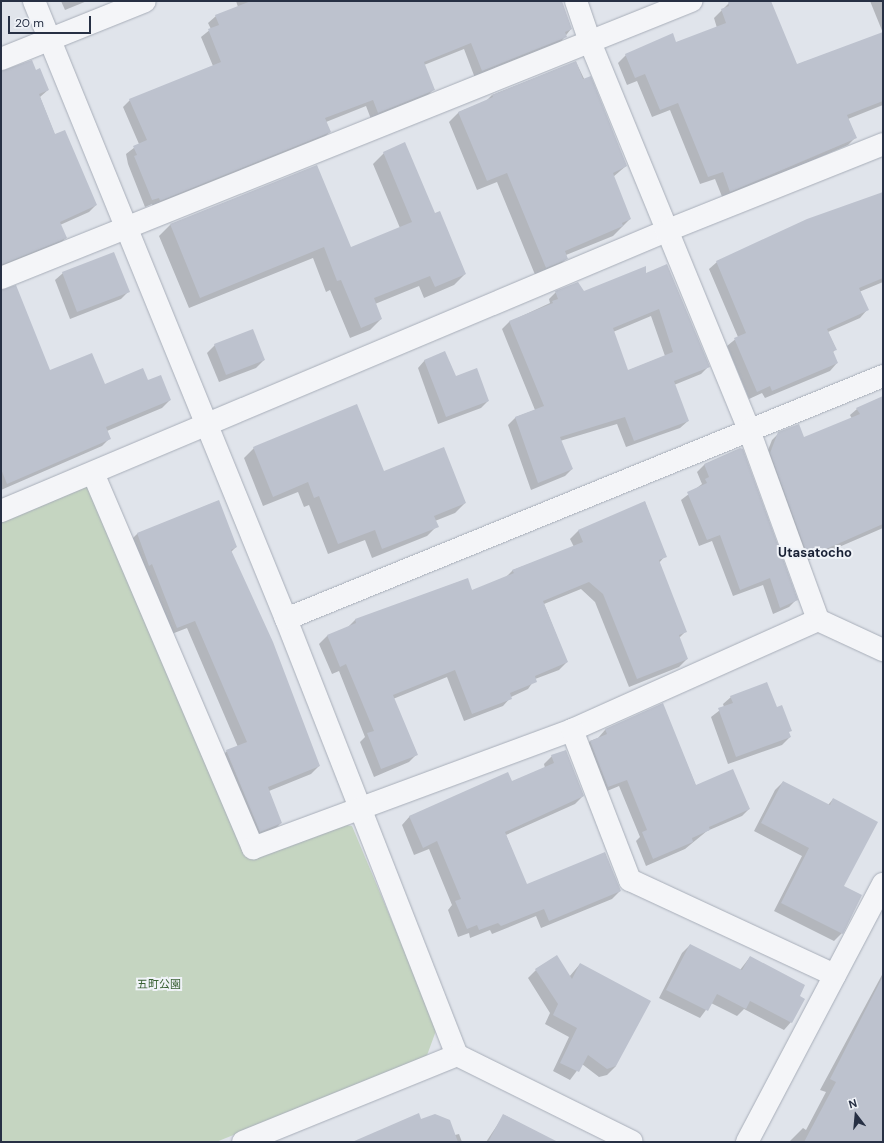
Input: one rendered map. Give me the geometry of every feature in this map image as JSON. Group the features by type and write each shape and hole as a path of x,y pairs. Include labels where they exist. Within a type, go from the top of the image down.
{"street":[{"path":"34,1 286,619 457,1054 632,1142"},
{"path":"1,59 145,1"},
{"path":"576,1 590,42 666,231 749,430 818,620 883,650"},
{"path":"1,278 127,226 691,1"},
{"path":"1,511 666,231 883,144"},
{"path":"286,619 883,376"},
{"path":"94,473 253,848 361,810 572,730 818,620"},
{"path":"572,730 630,880 834,975"},
{"path":"747,1142 883,884"},
{"path":"243,1142 457,1054"}],"green space":[{"name":"五町公園","path":"89,483 251,857 341,824 352,826 437,1028 426,1058 216,1142 1,1142 1,519"}],"building":[{"path":"251,1 562,1 572,29 565,32 567,37 482,71 471,43 424,62 435,90 378,113 373,100 325,118 331,132 160,201 159,198 152,200 134,156 137,155 133,146 147,140 129,99 221,62 208,29 219,25 215,15"},
{"path":"728,1 771,1 797,64 883,32 883,101 847,115 857,138 730,192 723,172 708,177 678,103 660,110 645,74 635,78 625,54 673,33 676,42 726,23 721,9 729,6"},
{"path":"32,60 36,70 40,68 49,90 39,94 55,134 65,130 97,205 60,222 67,238 1,265 1,71"},
{"path":"576,61 583,79 591,76 627,166 613,173 631,219 622,223 623,226 565,251 568,259 546,268 507,173 487,181 458,112 493,97 492,95"},
{"path":"405,142 435,213 440,211 466,274 435,287 430,276 374,298 382,319 361,328 341,280 337,281 324,247 200,298 170,224 317,165 351,247 412,222 383,152"},
{"path":"883,192 883,278 859,288 869,310 827,329 837,350 833,351 838,363 772,391 770,386 757,392 734,338 746,333 716,261 807,219"},
{"path":"114,252 130,292 77,312 62,272"},
{"path":"667,264 710,367 674,381 689,421 634,441 625,417 560,437 573,469 538,483 515,417 544,406 509,321 553,303 552,301 558,299 555,291 578,282 584,291 646,266 646,273","holes":["659,309 673,352 628,370 613,328"]},
{"path":"16,285 50,370 92,353 105,384 143,368 148,380 161,375 171,400 106,427 111,439 7,484 1,469 1,290"},
{"path":"253,329 265,360 226,375 214,344"},
{"path":"445,351 456,376 477,368 489,401 446,417 424,360"},
{"path":"883,396 883,524 808,557 770,453 778,432 799,424 804,437 860,414 856,408"},
{"path":"357,404 384,471 444,447 466,503 434,516 439,527 382,549 375,530 338,544 319,496 314,498 308,482 273,497 253,447"},
{"path":"740,448 743,449 798,600 780,608 770,578 740,590 720,535 707,540 687,492 707,483 705,479 709,477 704,464"},
{"path":"219,500 237,547 231,550 273,642 320,766 268,787 282,823 260,832 226,750 247,742 195,621 177,628 152,564 149,566 137,533"},
{"path":"645,501 667,557 659,560 687,632 679,635 688,659 637,679 603,594 589,582 543,601 568,662 535,676 537,682 510,693 512,699 472,714 455,670 393,695 418,755 381,769 367,733 374,731 346,664 340,667 327,635 356,623 355,619 468,578 472,590 514,573 512,570 583,542 578,530"},
{"path":"767,682 777,707 782,705 792,731 789,732 791,737 736,757 718,708 733,703 730,696"},
{"path":"663,703 696,785 733,769 750,809 709,827 710,830 692,838 693,842 653,859 642,832 647,830 627,780 608,787 590,741 607,734 605,729"},
{"path":"566,750 584,796 505,832 527,884 605,852 621,891 549,921 544,909 501,926 498,923 479,930 477,925 467,929 455,901 461,899 437,841 423,848 409,816 508,772 512,781 554,763 551,755"},
{"path":"783,781 830,805 833,798 878,822 844,886 862,895 843,934 781,903 809,848 761,823"},
{"path":"690,944 742,970 750,956 805,985 800,996 805,999 792,1023 750,1001 746,1009 717,994 708,1011 666,990"},
{"path":"557,955 572,979 580,963 651,1001 616,1066 607,1069 588,1055 579,1072 560,1063 577,1028 553,1015 558,1004 535,969"},
{"path":"883,976 883,1142 804,1142 836,1082 830,1079"},
{"path":"419,1113 421,1119 435,1114 450,1120 458,1142 352,1142"},
{"path":"503,1114 558,1142 488,1142"}],"district":[{"name":"Utasatocho","path":"815,553"}]}
